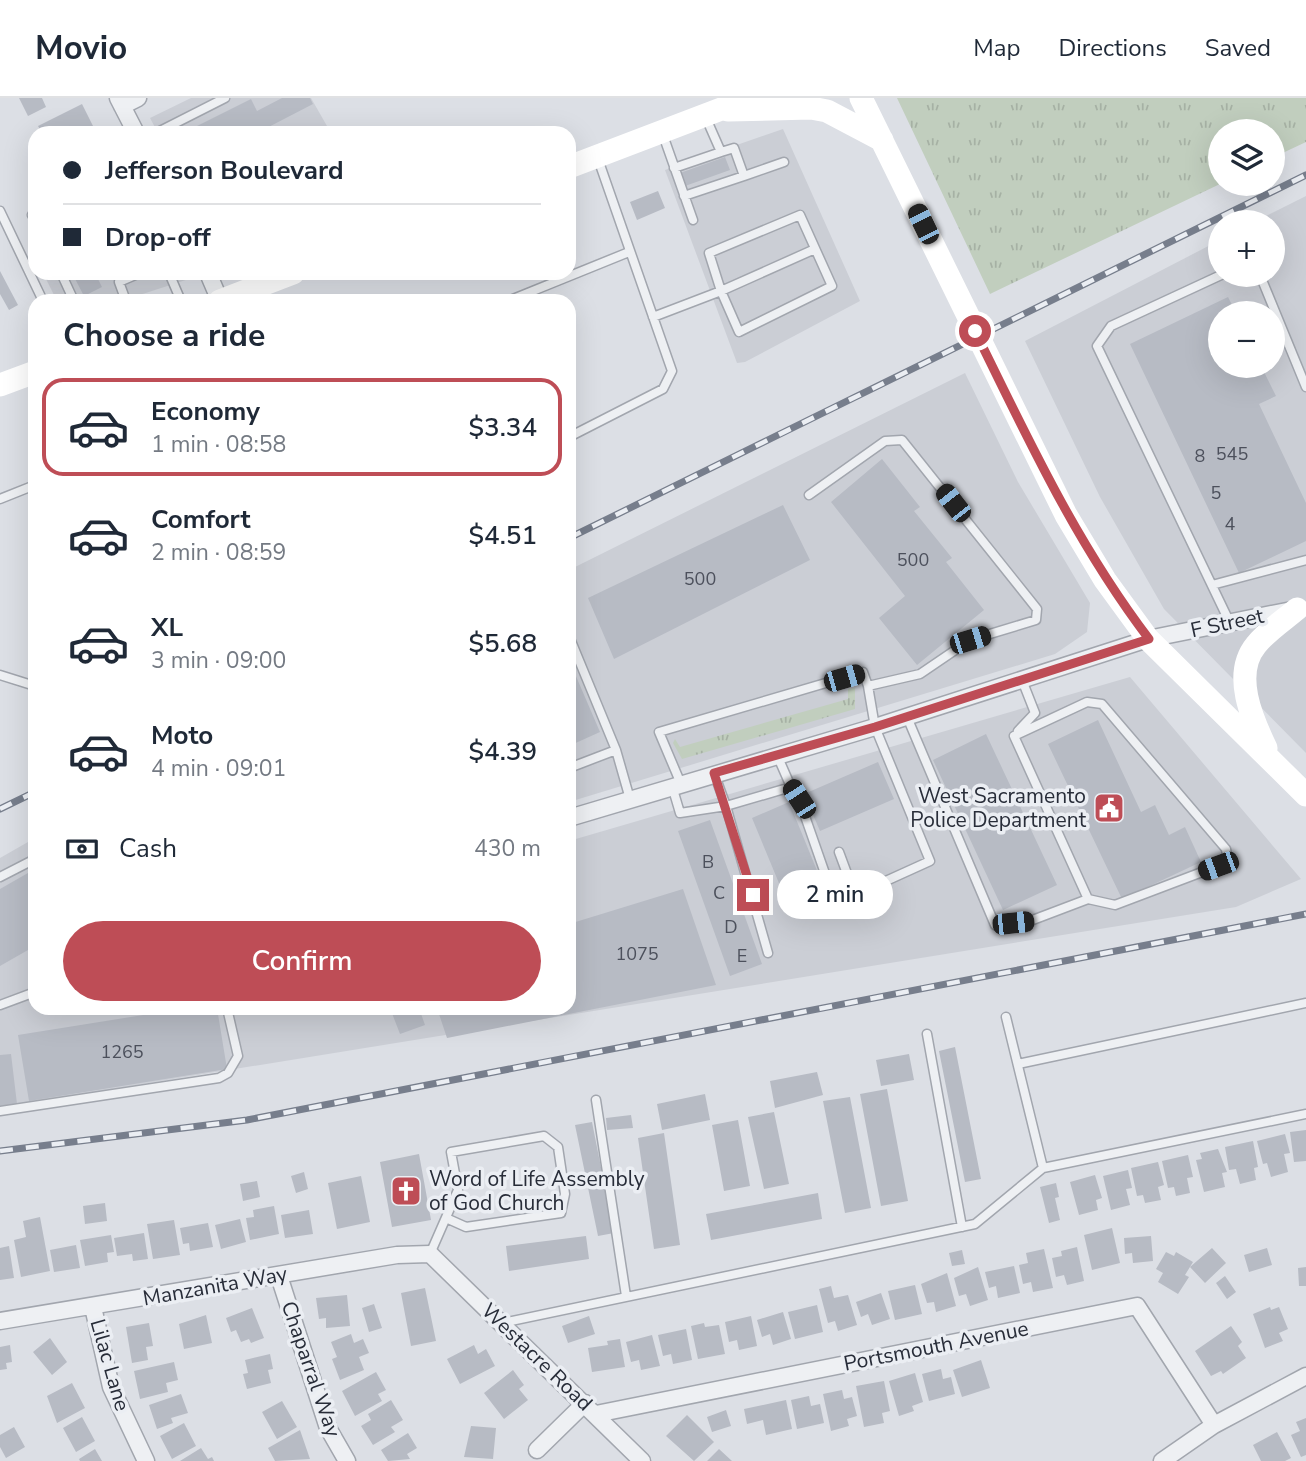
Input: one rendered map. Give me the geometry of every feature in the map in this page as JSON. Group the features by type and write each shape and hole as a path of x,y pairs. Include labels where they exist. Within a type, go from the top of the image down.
{"main road":[{"path":"576,164 750,98"},
{"path":"861,98 1066,515 1105,580 1149,639 1306,795"},
{"path":"711,113 811,108 827,111 882,140"},
{"path":"238,294 275,280"},
{"path":"0,385 28,375"},
{"path":"1271,761 1251,716 1245,672 1247,658 1256,644 1301,608"}],"street":[{"path":"132,126 120,102 138,98"},
{"name":"F Street","path":"576,816 875,727 1149,639 1301,608"},
{"name":"Manzanita Way","path":"0,1321 397,1255 430,1254"},
{"name":"Westacre Road","path":"430,1254 642,1461"},
{"name":"Chaparral Way","path":"279,1276 328,1428 347,1461"},
{"name":"Portsmouth Avenue","path":"590,1408 1137,1306 1214,1425"},
{"name":"Lilac Lane","path":"93,1307 111,1387 146,1461"},
{"path":"1162,1461 1214,1425 1306,1376"},
{"path":"537,1450 590,1408"}],"lane":[{"path":"170,126 225,98"},
{"path":"711,113 721,152"},
{"path":"662,132 692,220"},
{"path":"674,168 693,165 734,148 744,176"},
{"path":"576,433 663,389 672,371 597,156"},
{"path":"684,196 700,186 744,176 784,162"},
{"path":"0,211 28,270"},
{"path":"800,215 832,286 740,332 721,291 709,253 800,215"},
{"path":"653,317 721,291 815,249"},
{"path":"576,273 629,252"},
{"path":"123,294 119,282 124,280"},
{"path":"525,294 560,280"},
{"path":"1208,281 1111,326 1097,346 1230,623"},
{"path":"1265,287 1304,376 1306,387"},
{"path":"809,495 885,441 902,440 1037,609 1036,620 970,640 920,674 868,685"},
{"path":"0,499 28,488"},
{"path":"1212,585 1306,560"},
{"path":"576,653 616,750 630,799"},
{"path":"791,787 726,806 680,813 676,785 659,732 863,672 868,685 875,727 930,861 855,895 839,852"},
{"path":"0,675 28,685"},
{"path":"1014,736 1035,713 1023,680"},
{"path":"907,717 995,925 1030,921 1087,899 1115,905 1218,866 1227,855 1224,843 1102,704 1094,701 1014,736"},
{"path":"1014,736 1087,899"},
{"path":"576,765 616,750"},
{"path":"777,755 799,799 828,882 791,895"},
{"path":"714,773 768,953"},
{"path":"0,877 28,863"},
{"path":"0,1005 28,995"},
{"path":"1018,1064 1306,1003"},
{"path":"0,1111 219,1078 228,1073 238,1056 229,1015"},
{"path":"1006,1017 1043,1168"},
{"path":"927,1034 962,1227"},
{"path":"596,1100 626,1296"},
{"path":"502,1323 975,1224 1043,1168 1306,1114"},
{"path":"430,1254 458,1190 451,1152 544,1136 558,1147 565,1195 561,1213 466,1227 446,1218"}],"shaded area":[{"path":"191,98 311,98 327,126 154,126 150,118"},
{"path":"783,129 860,301 745,362 737,363 665,170"},
{"path":"1306,196 1306,753 1164,609 1100,497 1025,341 1208,246 1208,287 1285,287 1285,210 1278,210"},
{"path":"46,280 186,280 143,294 54,294"},
{"path":"965,373 1018,482 1090,603 1087,632 1055,654 576,800 576,567"},
{"path":"1130,677 1301,879 1236,907 576,1014 576,839"},
{"path":"28,842 28,1015 569,1015 0,1107 0,858"}],"green space":[{"path":"897,98 1306,98 1306,142 1285,152 1285,119 1208,119 1208,190 990,294"},
{"path":"855,688 855,709 682,759 673,743 675,739 680,747 848,699 848,689"}],"building":[{"path":"19,98 42,98 46,107 28,116"},
{"path":"282,98 310,98 313,104 271,126 197,126 251,99 257,111"},
{"path":"82,104 93,126 38,126"},
{"path":"725,157 730,170 685,186 680,173"},
{"path":"658,191 665,208 637,220 630,202"},
{"path":"0,271 18,305 9,310 0,294"},
{"path":"76,280 98,280 102,287 83,294"},
{"path":"1208,307 1208,378 1267,378 1276,396 1259,404 1306,503 1306,541 1239,573 1130,344"},
{"path":"882,459 920,507 914,511 952,558 946,562 984,610 917,665 879,618 905,596 831,502"},
{"path":"783,505 810,560 614,659 588,598"},
{"path":"576,676 600,732 576,743"},
{"name":"West Sacramento Police Department","path":"1098,720 1141,812 1155,805 1169,835 1185,827 1201,862 1122,899 1048,744"},
{"path":"986,734 1057,885 1003,910 933,760"},
{"path":"878,762 894,799 820,831 804,794"},
{"path":"789,802 818,873 781,888 752,818"},
{"path":"710,820 762,964 730,976 678,831"},
{"path":"28,873 28,950 0,966 0,889"},
{"path":"683,889 716,985 576,1013 576,922"},
{"path":"143,1015 218,1015 227,1069 29,1101 18,1035"},
{"path":"393,1015 421,1015 425,1025 400,1034"},
{"path":"439,1015 564,1015 447,1038"},
{"path":"955,1047 981,1179 965,1182 939,1051"},
{"path":"11,1054 17,1104 0,1106 0,1055"},
{"path":"909,1054 914,1080 881,1086 876,1060"},
{"path":"817,1072 823,1095 775,1108 770,1081"},
{"path":"887,1089 908,1201 881,1206 860,1094"},
{"path":"705,1094 710,1120 662,1130 657,1104"},
{"path":"850,1097 871,1208 845,1213 823,1101"},
{"path":"774,1112 789,1184 764,1189 748,1117"},
{"path":"631,1115 633,1128 607,1130 606,1118"},
{"path":"738,1120 750,1186 724,1191 712,1125"},
{"path":"592,1122 614,1233 598,1236 575,1125"},
{"path":"1306,1130 1306,1161 1294,1162 1290,1132"},
{"path":"664,1133 680,1245 654,1249 638,1138"},
{"path":"1285,1134 1290,1153 1284,1154 1288,1172 1271,1177 1267,1163 1263,1164 1257,1141"},
{"path":"1253,1141 1258,1167 1254,1168 1256,1180 1240,1184 1236,1169 1229,1170 1225,1147"},
{"path":"1218,1149 1227,1172 1222,1173 1225,1187 1204,1192 1196,1160 1202,1159 1200,1153"},
{"name":"Word of Life Assembly of God Church","path":"419,1154 431,1220 392,1227 380,1162"},
{"path":"1188,1155 1193,1177 1187,1178 1190,1193 1176,1196 1174,1187 1168,1188 1162,1161"},
{"path":"1158,1162 1164,1185 1158,1187 1161,1200 1145,1203 1143,1195 1137,1196 1131,1168"},
{"path":"1128,1170 1132,1188 1126,1189 1130,1205 1111,1210 1103,1176"},
{"path":"304,1172 308,1189 296,1193 291,1176"},
{"path":"1095,1175 1102,1198 1096,1200 1098,1210 1079,1215 1070,1182"},
{"path":"361,1176 370,1222 337,1229 328,1183"},
{"path":"257,1181 260,1197 243,1201 240,1184"},
{"path":"1056,1183 1059,1197 1055,1198 1060,1220 1049,1223 1040,1187"},
{"path":"818,1193 822,1219 711,1240 706,1214"},
{"path":"105,1203 107,1221 85,1224 83,1206"},
{"path":"274,1206 279,1234 250,1240 246,1218 254,1217 253,1210"},
{"path":"309,1210 313,1234 285,1238 281,1215"},
{"path":"40,1217 50,1271 21,1277 14,1240 26,1237 23,1221"},
{"path":"240,1219 246,1242 221,1249 215,1225"},
{"path":"174,1220 180,1255 153,1259 147,1224"},
{"path":"208,1223 213,1247 190,1251 189,1243 183,1244 180,1228"},
{"path":"1112,1228 1120,1263 1092,1270 1084,1235"},
{"path":"144,1233 148,1259 133,1261 132,1254 117,1256 114,1238"},
{"path":"111,1235 114,1252 107,1253 108,1262 85,1266 80,1240"},
{"path":"586,1236 589,1259 509,1271 506,1246"},
{"path":"1151,1236 1153,1261 1133,1263 1132,1253 1125,1254 1124,1238"},
{"path":"76,1245 80,1268 54,1272 50,1250"},
{"path":"9,1246 14,1278 0,1280 0,1248"},
{"path":"1077,1247 1084,1281 1067,1285 1064,1275 1056,1277 1052,1258 1062,1256 1061,1251"},
{"path":"1212,1248 1226,1263 1205,1283 1190,1267"},
{"path":"1267,1248 1272,1265 1249,1272 1244,1255"},
{"path":"1044,1249 1053,1288 1033,1292 1031,1282 1023,1284 1019,1265 1028,1263 1026,1253"},
{"path":"962,1250 965,1264 952,1266 949,1253"},
{"path":"1166,1252 1174,1256 1176,1252 1193,1262 1185,1275 1189,1277 1178,1294 1158,1282 1163,1273 1156,1269"},
{"path":"1014,1266 1020,1293 998,1298 996,1286 989,1288 985,1272"},
{"path":"978,1267 988,1300 970,1306 966,1294 959,1296 954,1278"},
{"path":"1306,1267 1306,1286 1299,1286 1298,1268"},
{"path":"947,1273 956,1306 936,1312 934,1302 927,1303 921,1284"},
{"path":"1225,1276 1236,1292 1227,1299 1216,1283"},
{"path":"915,1285 922,1314 895,1320 888,1291"},
{"path":"831,1286 834,1298 848,1295 857,1325 838,1331 835,1321 828,1323 819,1289"},
{"path":"425,1288 436,1341 411,1346 401,1293"},
{"path":"881,1293 890,1319 872,1325 868,1314 861,1317 856,1302"},
{"path":"347,1295 350,1326 326,1328 326,1318 319,1319 316,1298"},
{"path":"374,1304 382,1328 369,1332 362,1308"},
{"path":"817,1305 823,1332 795,1339 788,1312"},
{"path":"1270,1307 1271,1310 1279,1307 1288,1329 1279,1333 1283,1341 1265,1348 1253,1314"},
{"path":"252,1308 264,1338 251,1343 249,1339 241,1342 236,1330 231,1332 226,1318"},
{"path":"783,1312 791,1339 773,1345 770,1334 762,1337 757,1320"},
{"path":"206,1315 212,1343 184,1349 179,1324"},
{"path":"589,1316 595,1334 568,1343 562,1326"},
{"path":"751,1316 757,1346 739,1350 737,1340 729,1342 725,1322"},
{"path":"149,1323 153,1346 146,1347 148,1360 132,1363 126,1327"},
{"path":"704,1323 705,1327 719,1325 725,1354 698,1359 691,1326"},
{"path":"1231,1326 1242,1342 1238,1346 1246,1358 1223,1374 1221,1371 1211,1376 1195,1351"},
{"path":"686,1329 692,1360 673,1364 671,1354 663,1356 658,1335"},
{"path":"351,1334 354,1343 363,1339 369,1353 359,1357 364,1370 340,1380 332,1359 337,1357 331,1342"},
{"path":"652,1335 660,1366 641,1370 639,1360 631,1362 626,1342"},
{"path":"50,1338 67,1362 52,1375 33,1352"},
{"path":"620,1339 625,1367 592,1372 588,1348 608,1345 607,1341"},
{"path":"10,1345 12,1362 6,1363 7,1369 0,1370 0,1347"},
{"path":"474,1345 478,1354 486,1349 495,1366 460,1384 447,1359"},
{"path":"270,1354 273,1369 268,1370 271,1383 247,1389 243,1374 248,1373 245,1360"},
{"path":"981,1360 990,1388 962,1397 953,1370"},
{"path":"174,1362 178,1380 166,1383 168,1392 140,1399 134,1371"},
{"path":"941,1369 943,1379 951,1377 955,1394 929,1401 922,1374"},
{"path":"513,1370 524,1385 519,1389 528,1400 504,1419 484,1393"},
{"path":"376,1372 386,1390 378,1394 382,1401 355,1416 342,1391"},
{"path":"915,1373 923,1402 912,1406 914,1411 899,1416 889,1381"},
{"path":"884,1381 890,1411 882,1413 884,1423 864,1427 856,1386"},
{"path":"72,1383 85,1408 57,1423 47,1396"},
{"path":"842,1390 844,1399 852,1397 857,1416 847,1419 849,1426 831,1431 823,1394"},
{"path":"181,1394 188,1413 171,1418 173,1423 157,1429 149,1405"},
{"path":"809,1396 811,1406 820,1404 824,1423 797,1429 791,1400"},
{"path":"391,1400 403,1420 391,1427 395,1432 373,1445 361,1426 371,1420 368,1414"},
{"path":"786,1400 792,1429 766,1435 763,1420 747,1424 744,1409"},
{"path":"282,1401 297,1427 277,1439 262,1412"},
{"path":"726,1410 731,1426 712,1432 707,1417"},
{"path":"687,1415 714,1442 694,1461 666,1436"},
{"path":"82,1417 95,1441 76,1452 63,1428"},
{"path":"1306,1418 1306,1455 1301,1457 1291,1435 1300,1431 1296,1422"},
{"path":"184,1423 196,1446 172,1459 160,1436"},
{"path":"471,1426 496,1428 493,1459 464,1457"},
{"path":"14,1427 25,1447 6,1458 0,1447 0,1435"},
{"path":"300,1430 310,1459 275,1461 268,1448"},
{"path":"1277,1432 1291,1458 1285,1461 1261,1461 1253,1445"},
{"path":"408,1433 417,1448 407,1454 410,1459 388,1461 381,1450"},
{"path":"201,1448 208,1459 212,1457 214,1461 180,1461"},
{"path":"95,1449 102,1461 80,1461 79,1459"},
{"path":"719,1449 732,1461 707,1461"}],"railway":[{"path":"576,535 1306,175"},
{"path":"0,809 28,795"},
{"path":"0,1151 247,1120 1306,914"}],"place":[{"name":"West Sacramento Police Department","path":"1109,808"},
{"name":"Word of Life Assembly of God Church","path":"406,1191"}],"route":[{"path":"753,895 714,773 875,727 1149,639 1105,580 1066,515 975,331"}]}
